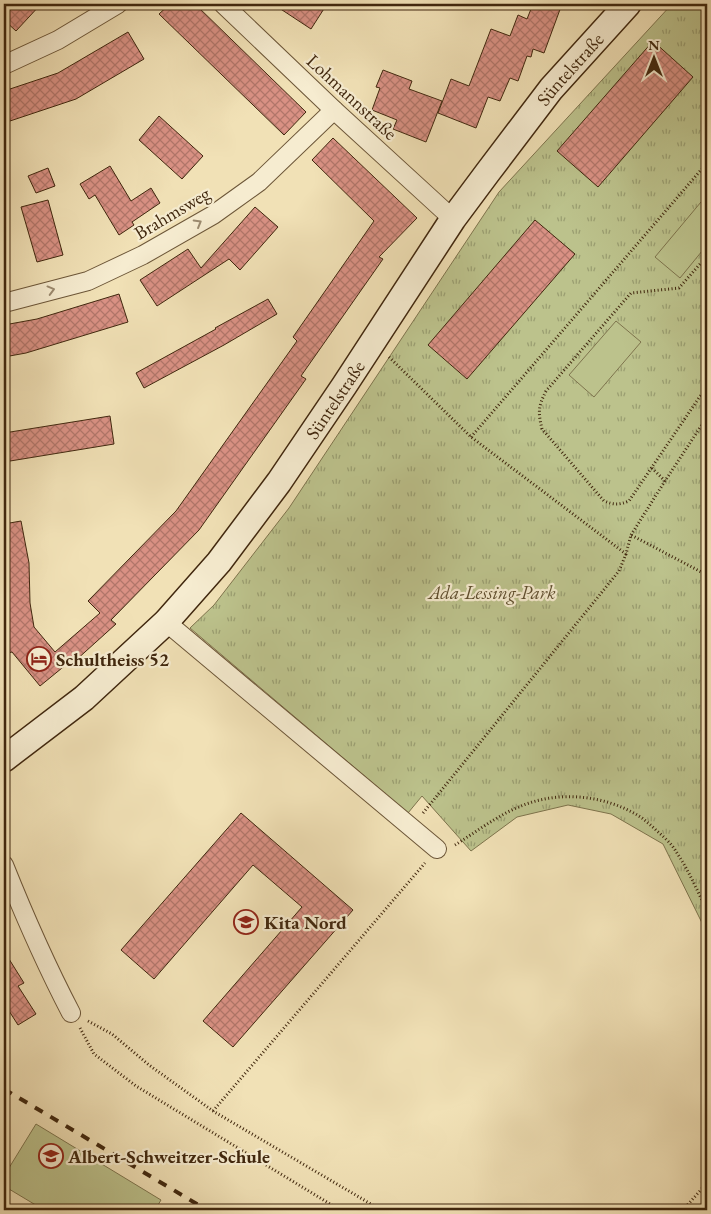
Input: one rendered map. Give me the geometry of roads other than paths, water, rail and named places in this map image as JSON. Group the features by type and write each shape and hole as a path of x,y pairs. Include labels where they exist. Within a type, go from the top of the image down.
{"street":[{"path":"4,66 58,40 118,4"},
{"name":"Lohmannstraße","path":"223,4 334,110 453,219"},
{"name":"Süntelstraße","path":"4,759 84,698 166,622 219,562 279,482 453,219 551,89 628,4"},
{"name":"Brahmsweg","path":"4,303 88,280 144,255 212,215 259,182 334,110"},
{"path":"166,622 437,849"},
{"path":"4,866 26,921 71,1012"}],"railway":[{"path":"4,1089 207,1210"}],"place":[{"name":"Schultheiss 52","path":"39,659"},
{"name":"Kita Nord","path":"246,922"},
{"name":"Albert-Schweitzer-Schule","path":"51,1156"}],"park label":[{"name":"Ada-Lessing-Park","path":"492,592"}]}
